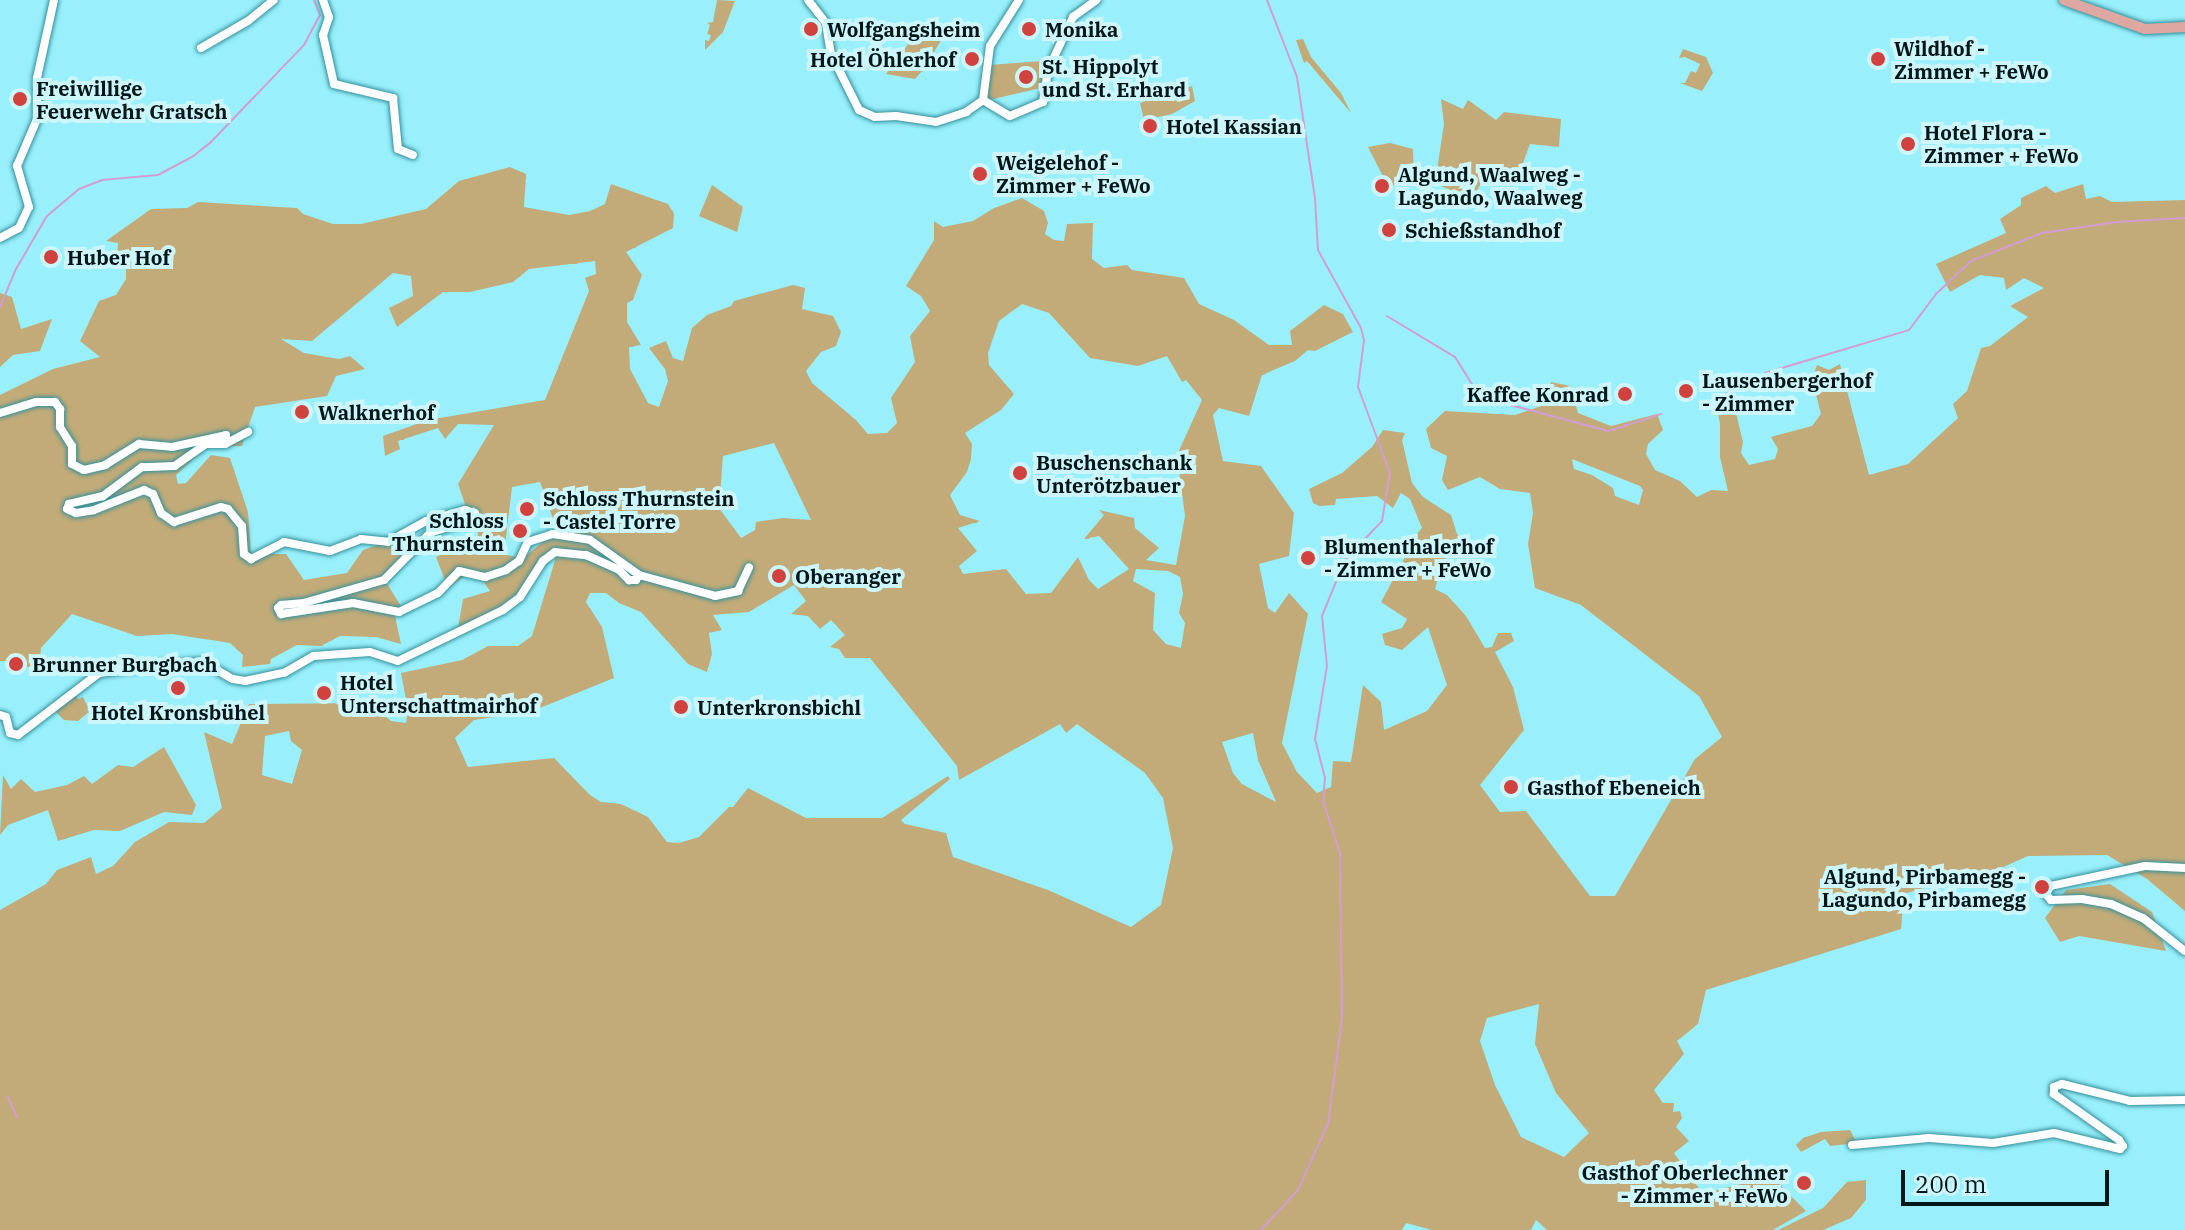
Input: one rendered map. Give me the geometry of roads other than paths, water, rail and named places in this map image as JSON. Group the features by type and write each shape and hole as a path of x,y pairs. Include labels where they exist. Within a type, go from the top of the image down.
{"main road":[{"path":"2064,0 2145,29 2185,27"}],"street":[{"path":"0,238 19,228 29,207 17,166 37,119 37,78 54,0"},
{"path":"201,48 248,21 274,0"},
{"path":"323,0 329,17 323,35 334,84 393,98 398,149 413,155"},
{"path":"808,0 826,23 828,44 837,71 851,87 856,106 864,113 936,122 959,115 983,100"},
{"path":"983,100 990,46 1019,0"},
{"path":"983,100 1010,116 1043,102 1048,70 1073,17 1096,0"},
{"path":"0,413 36,402 55,402 60,409 60,427 72,446 72,464 78,470 105,465 139,444 172,447 222,434 227,437 227,443"},
{"path":"248,432 227,443 206,444 175,466 142,467 103,496 69,504 67,511 94,510 144,490 153,494 161,513 174,522 221,507 228,509 242,526 244,554 251,559 284,542 330,551 361,539 388,542 426,521 465,510 475,513 468,521 431,532 384,580 304,603 281,605 278,610 284,614 353,603 399,612 438,593 459,571 489,577 506,570 519,561 528,542 553,534 590,540 639,575 720,596 738,591 749,567"},
{"path":"0,715 6,717 12,734 46,716 99,673 203,662 233,679 245,681 284,673 314,656 370,652 398,661 503,610 520,597 543,561 555,552 586,555 618,569 629,580 636,580 639,575"},
{"path":"2185,868 2145,866 2051,886 2045,893 2051,900 2082,899 2121,908 2143,918 2185,951"},
{"path":"1852,1145 1929,1138 1993,1143 2054,1133 2120,1149 2123,1146 2119,1140 2054,1094 2054,1087 2062,1084 2130,1101 2185,1100"}],"waterway":[{"path":"0,307 16,269 47,216 79,189 102,180 158,175 192,157 210,143 304,45 320,15 314,0"},
{"path":"1261,1230 1298,1190 1328,1124 1342,1018 1340,853 1323,801 1325,778 1315,739 1327,666 1322,616 1345,560 1382,521 1390,473 1358,387 1364,340 1361,328 1318,250 1315,198 1297,77 1267,0"},
{"path":"1765,373 1909,330 1936,294 1971,261 2042,233 2117,222 2185,218"},
{"path":"1387,316 1455,357 1480,397 1609,431 1661,414"},
{"path":"8,1097 17,1117"}],"place":[{"name":"Wolfgangsheim","path":"811,29"},
{"name":"Monika","path":"1029,29"},
{"name":"Hotel Öhlerhof","path":"972,59"},
{"name":"Wildhof - Zimmer + FeWo","path":"1878,59"},
{"name":"St. Hippolyt und St. Erhard","path":"1026,77"},
{"name":"Freiwillige Feuerwehr Gratsch","path":"20,99"},
{"name":"Hotel Kassian","path":"1150,126"},
{"name":"Hotel Flora - Zimmer + FeWo","path":"1908,144"},
{"name":"Weigelehof - Zimmer + FeWo","path":"980,174"},
{"name":"Algund, Waalweg - Lagundo, Waalweg","path":"1382,186"},
{"name":"Schießstandhof","path":"1389,230"},
{"name":"Huber Hof","path":"51,257"},
{"name":"Lausenbergerhof - Zimmer","path":"1686,391"},
{"name":"Kaffee Konrad","path":"1625,394"},
{"name":"Walknerhof","path":"302,412"},
{"name":"Buschenschank Unterötzbauer","path":"1020,473"},
{"name":"Schloss Thurnstein - Castel Torre","path":"527,509"},
{"name":"Schloss Thurnstein","path":"520,531"},
{"name":"Blumenthalerhof - Zimmer + FeWo","path":"1308,558"},
{"name":"Oberanger","path":"779,576"},
{"name":"Brunner Burgbach","path":"16,664"},
{"name":"Hotel Kronsbühel","path":"178,688"},
{"name":"Hotel Unterschattmairhof","path":"324,693"},
{"name":"Unterkronsbichl","path":"681,707"},
{"name":"Gasthof Ebeneich","path":"1511,787"},
{"name":"Algund, Pirbamegg - Lagundo, Pirbamegg","path":"2042,887"},
{"name":"Gasthof Oberlechner - Zimmer + FeWo","path":"1804,1183"}]}
